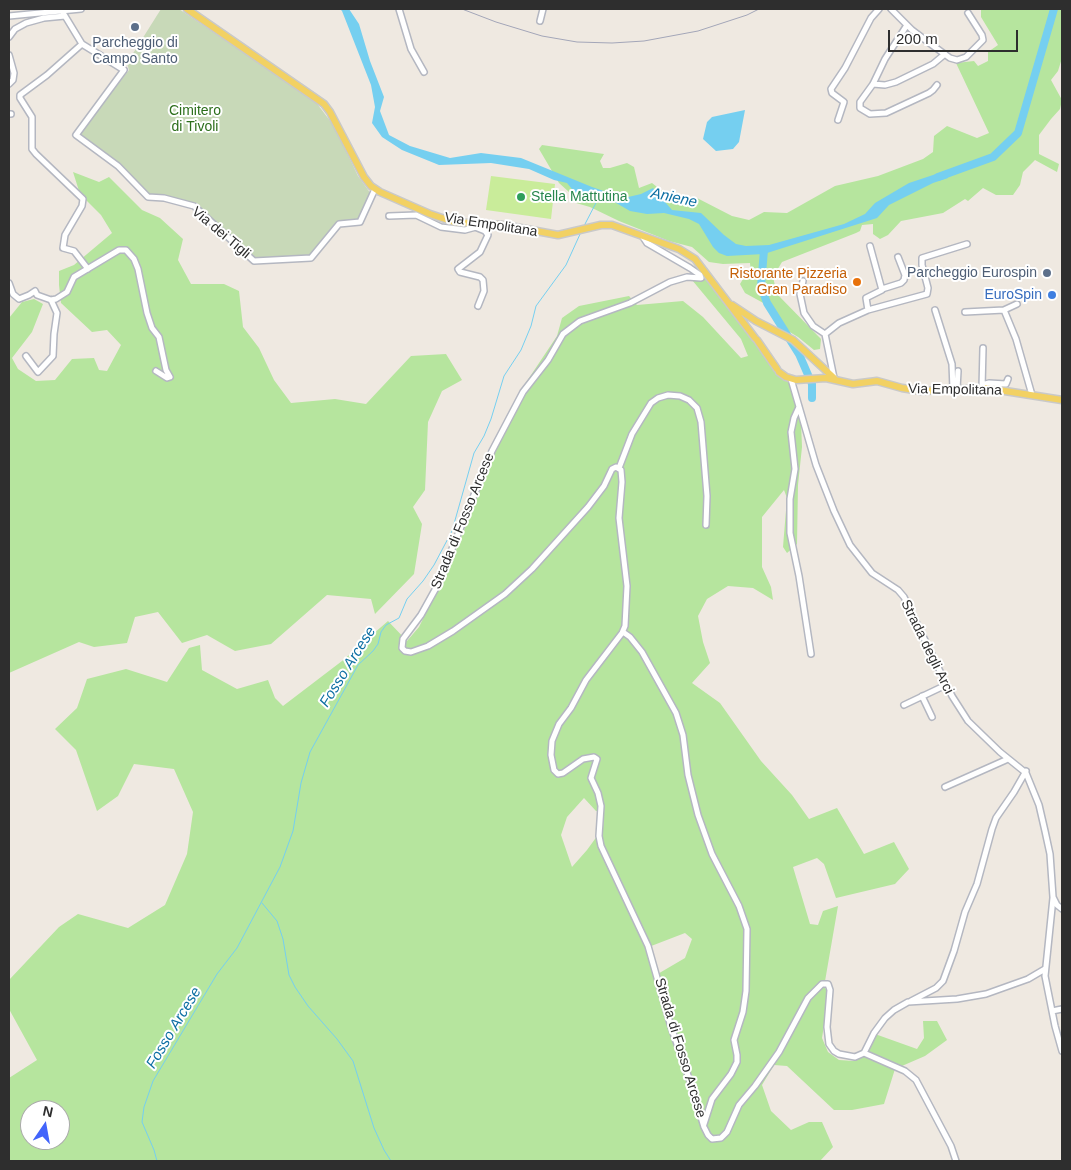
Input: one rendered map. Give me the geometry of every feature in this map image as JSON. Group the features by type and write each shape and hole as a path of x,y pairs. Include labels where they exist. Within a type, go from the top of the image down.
{"main road":[{"name":"Via Empolitana","path":"187,9 324,104 364,177 376,189 439,218 467,224 501,224 558,235 601,225 612,225 680,249 691,255 778,370 794,379 834,378 849,384 877,381 918,391 982,387 1062,400"},
{"path":"727,301 756,320 793,340 834,378"},
{"path":"748,328 749,322 756,320"},
{"path":"819,378 822,372 821,366"}],"street":[{"path":"9,16 81,9"},
{"path":"399,9 412,51 424,72"},
{"path":"540,21 543,9"},
{"path":"838,120 844,102 832,93 831,89 846,68 871,18 879,9"},
{"path":"891,9 945,54 953,59 961,60 983,42 982,35 968,14"},
{"path":"9,37 15,29 26,23 66,11"},
{"path":"66,11 82,44 47,75 20,95 20,98 32,117 32,149 83,199 82,206 65,235 63,248 74,251 88,269"},
{"path":"907,24 859,105 862,111 875,114 886,113 934,90 937,85"},
{"name":"Via dei Tigli","path":"82,44 124,70 76,135 118,166 148,197 164,198 194,206 254,260 311,258 339,224 360,222 376,189"},
{"path":"873,84 896,82 932,64 945,54"},
{"path":"9,55 14,73 9,90"},
{"path":"390,216 416,215 441,227 465,230 476,227"},
{"path":"467,224 488,233 488,238 480,252 459,267 458,270 480,277 483,281 484,290 478,306"},
{"name":"Strada di Fosso Arcese","path":"619,468 612,469 604,486 588,507 532,569 510,590 453,632 428,646 412,652 403,650 401,644 403,639 422,615 436,588 492,451 523,392 548,360 563,334 577,322 630,304 665,284 686,277 701,278 700,275 690,268 647,243 644,237"},
{"path":"825,334 846,320 868,310 926,294 928,288 922,258 967,244"},
{"path":"870,246 882,289"},
{"path":"9,283 13,294 19,298 29,295 35,290 37,295 51,300 56,299 67,292 74,277 118,250 126,250 134,259 141,280 142,296 147,313 152,328 159,337 166,370 170,377 167,378 156,371"},
{"path":"868,310 866,298 904,280 905,275 898,257"},
{"path":"803,281 800,294 804,314 814,326 825,334 834,378"},
{"path":"26,356 38,372 53,356 57,313 51,300"},
{"path":"965,312 1004,310 1016,304"},
{"path":"935,310 952,364 955,389"},
{"path":"1004,310 1017,341 1032,395"},
{"path":"982,387 983,348"},
{"path":"955,389 958,371"},
{"name":"Strada degli Arci","path":"794,379 799,407 817,468 849,542 870,572 898,590 904,597 946,686 971,724 1008,759 1026,771"},
{"path":"982,387 989,383 1006,384 1008,379"},
{"name":"Strada di Fosso Arcese","path":"619,468 632,434 651,403 658,398 668,395 680,396 689,400 697,408 701,422 707,496 706,525"},
{"path":"799,407 793,420 791,432 795,469 790,502 790,536 798,571 811,654"},
{"name":"Strada di Fosso Arcese","path":"619,468 622,471 619,518 627,594 626,619 623,632 586,680 571,708 559,724 552,741 551,755 554,770 558,774 563,773 583,759 594,757 597,759 592,778 600,802 600,844 648,946 670,1027 708,1135 714,1139 721,1138 725,1134 742,1102 779,1052 808,998 823,983 828,984 830,990 826,1030 831,1048 837,1053 846,1056 857,1056 864,1053"},
{"path":"623,632 630,637 642,652 676,713 683,735 688,775 698,815 712,854 740,909 746,927 748,950 746,991 743,1012 734,1042 737,1060 733,1071 712,1098 704,1127"},
{"path":"904,705 946,686"},
{"path":"922,696 932,717"},
{"path":"945,787 1008,759"},
{"path":"1026,771 1042,815 1049,849 1053,898 1045,969 1055,1030 1062,1051"},
{"path":"956,1161 952,1148 916,1080 904,1071 864,1053 883,1020 894,1010 936,988 943,981 966,909 978,882 992,829 1026,771"},
{"path":"1053,898 1062,909"},
{"path":"908,1002 957,999 990,994 1028,979 1045,969"},
{"path":"1052,1010 1062,1009"}],"green space":[{"name":"Cimitero di Tivoli","path":"161,9 179,9 315,101 334,126 358,176 371,194 359,221 337,222 312,255 256,259 195,204 150,196 78,135 129,70 127,63"},
{"path":"981,9 1062,9 1062,58 1058,71 1051,80 1062,100 1060,109 1039,135 1039,154 1059,164 1057,172 1035,160 1023,172 1020,185 1013,195 996,195 983,188 968,201 965,199 943,213 901,221 888,235 880,239 873,234 873,224 862,225 860,231 856,233 782,262 773,277 777,294 821,339 820,349 814,350 783,328 767,305 745,293 740,284 751,273 750,263 723,264 709,262 692,247 669,241 590,207 576,203 569,192 559,183 539,149 542,145 604,154 600,161 603,168 627,163 634,167 639,188 652,183 676,202 697,198 732,216 749,220 764,212 787,213 835,186 878,176 923,159 933,152 934,136 947,126 977,138 989,133 956,63 974,61 978,66 988,61 988,52 998,45 981,17"},
{"path":"73,172 99,182 109,177 142,210 160,218 183,239 178,260 191,284 224,284 239,291 243,327 259,348 274,380 291,403 335,399 366,404 411,356 446,354 462,380 442,391 428,422 425,490 413,507 422,524 414,574 375,614 371,599 327,595 271,644 235,651 207,635 182,643 158,612 135,617 127,643 94,647 79,642 9,673 9,318 22,302 34,299 43,304 32,332 12,358 18,369 36,381 55,380 72,359 94,358 99,370 107,371 121,345 107,330 92,332 61,303 59,271 74,265 112,233 101,215 80,194"},
{"name":"Stella Mattutina","path":"491,176 555,184 551,219 486,210"},
{"path":"707,279 780,375 789,383 801,422 802,447 798,485 797,544 787,553 783,547 787,498 784,490 762,517 762,567 771,587 773,600 753,588 728,586 707,599 698,616 703,642 710,663 692,683 720,703 761,761 792,795 809,819 837,808 864,854 894,842 909,869 895,884 836,898 824,864 817,858 793,867 810,924 818,925 823,911 838,906 824,987 829,993 822,1038 828,1052 839,1060 854,1061 864,1056 875,1034 917,1049 924,1038 923,1021 937,1021 947,1040 925,1056 895,1069 884,1104 852,1110 834,1110 787,1066 774,1065 762,1085 771,1111 791,1130 809,1122 822,1122 833,1147 820,1161 9,1161 9,1078 37,1060 9,1009 9,980 59,927 78,914 128,928 165,905 187,854 193,812 174,769 134,764 118,796 97,811 76,750 55,729 77,708 87,679 126,669 167,682 189,648 200,645 202,670 237,689 268,680 275,698 283,706 342,661 388,621 407,641 419,627 452,560 519,393 557,336 562,318 579,306 629,296 637,305 683,301 703,317 741,358 748,356 741,339 692,280","holes":["584,798 596,811 604,812 603,828 572,867 561,835 567,817","685,933 692,939 685,958 656,975 646,948"]}],"water":[{"path":"340,9 349,9 359,24 370,61 384,97 380,111 389,135 410,146 450,158 481,153 521,158 624,198 641,194 653,188 672,210 701,213 736,244 746,246 769,245 844,224 865,214 875,203 909,183 945,171 948,178 933,183 889,205 877,218 764,254 727,256 719,253 713,247 699,224 689,219 664,213 647,214 630,211 611,200 587,199 576,194 567,183 554,180 529,169 491,163 439,165 402,150 382,137 372,123 375,107 371,85"},
{"path":"745,110 739,142 733,149 716,151 703,139 707,122 712,117"}],"waterway":[{"name":"Aniene","path":"938,177 993,157 1018,133 1054,9"},
{"name":"Fosso Arcese","path":"584,226 598,199"},
{"name":"Fosso Arcese","path":"157,1161 142,1122 144,1107 153,1081 217,974 237,948 280,867 293,831 301,783 310,752 358,665 378,644 381,632 386,625 399,618 407,599 434,565 452,531 474,453 491,419 504,376 521,350 531,326 536,306 566,265 581,232"},
{"path":"764,250 761,286 767,303 799,354 812,384 812,398"},
{"path":"262,903 277,921 283,939 289,975 295,987 353,1061 374,1128 391,1161"}],"railway":[{"path":"462,9 542,36 577,42 612,43 644,41 698,31 747,15 759,9"}],"place":[{"name":"Parcheggio di Campo Santo","path":"135,27"},
{"name":"Stella Mattutina","path":"521,197"},
{"name":"Parcheggio Eurospin","path":"1047,273"},
{"name":"Ristorante Pizzeria Gran Paradiso","path":"857,282"},
{"name":"EuroSpin","path":"1052,295"}]}
